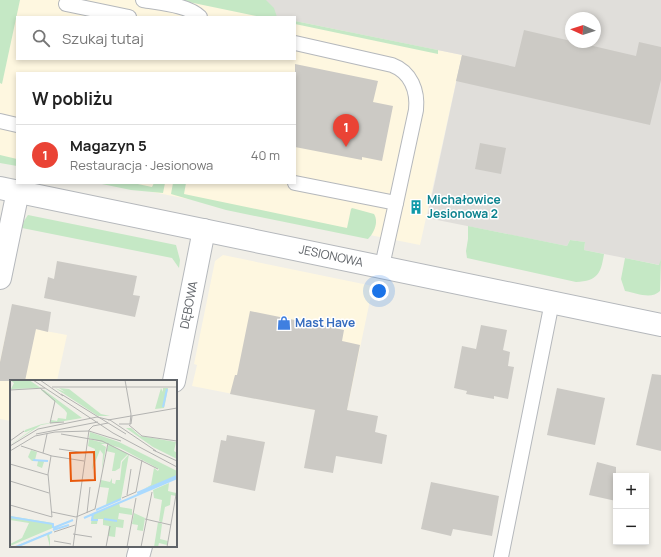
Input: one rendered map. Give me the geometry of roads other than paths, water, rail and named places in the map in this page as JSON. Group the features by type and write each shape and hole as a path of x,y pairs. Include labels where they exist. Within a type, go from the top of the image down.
{"street":[{"name":"JESIONOWA","path":"9,190 382,266 661,325"},
{"path":"0,278 9,190"},
{"name":"DĘBOWA","path":"174,380 204,230"},
{"path":"138,557 141,547"}],"lane":[{"path":"143,0 187,9 195,12 199,16"},
{"path":"66,4 124,16"},
{"path":"296,43 392,65 404,71 416,94 416,110 382,266"},
{"path":"0,121 16,125"},
{"path":"296,183 396,203"},
{"path":"500,557 552,302"}],"place":[{"name":"Magazyn 5","path":"346,147"},
{"name":"Michałowice Jesionowa 2","path":"416,207"},
{"name":"Mast Have","path":"284,323"}]}
